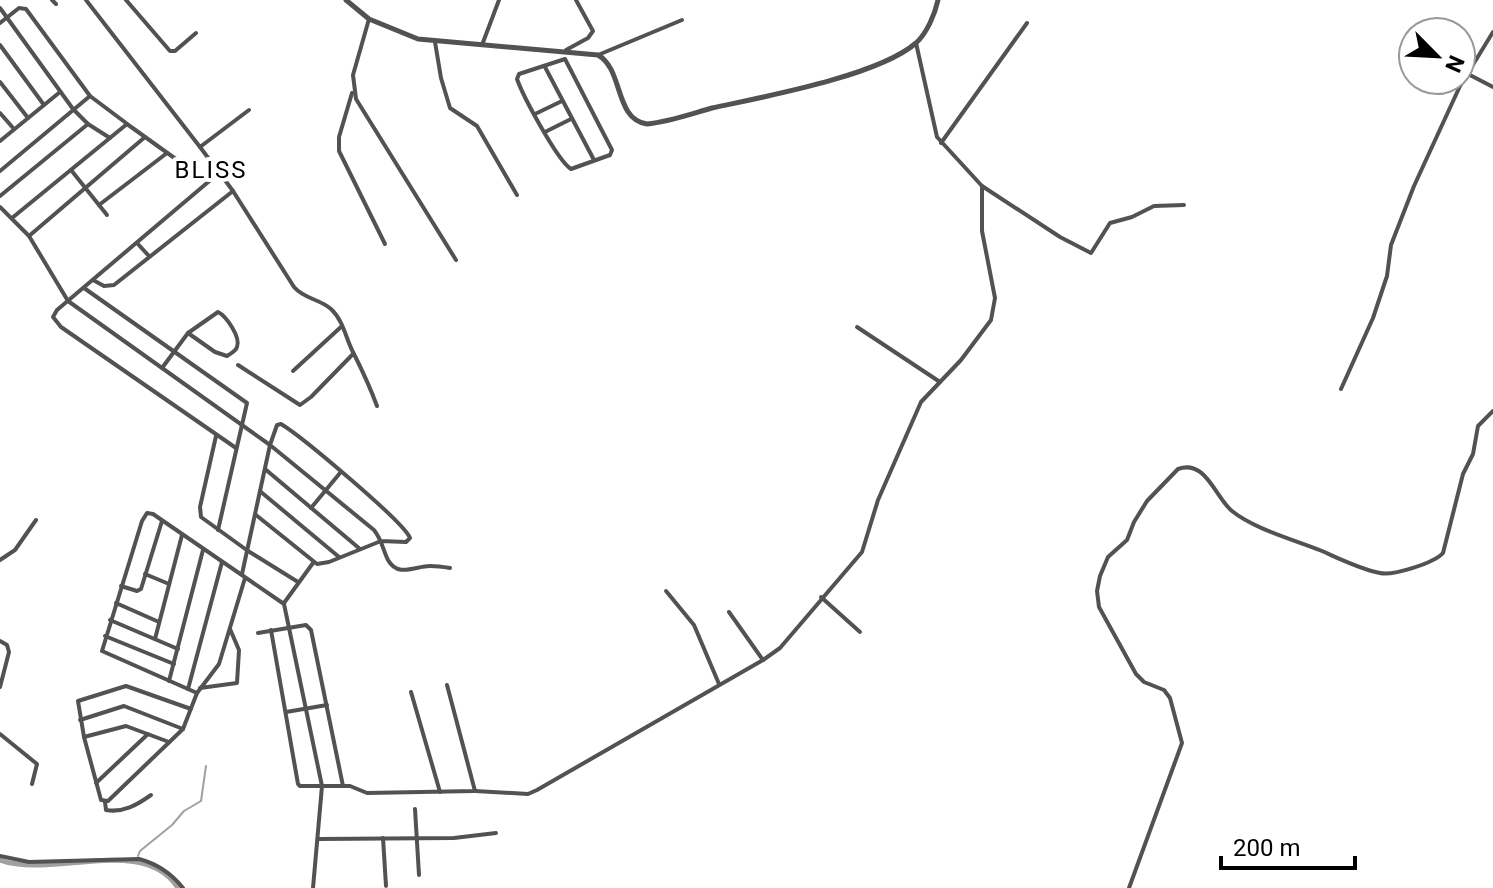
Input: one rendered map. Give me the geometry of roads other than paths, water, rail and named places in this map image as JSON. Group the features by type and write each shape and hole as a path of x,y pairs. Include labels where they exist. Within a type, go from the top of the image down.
{"street":[{"path":"86,0 220,172 294,287 300,294 332,310 353,354 364,369 377,406"},
{"path":"126,0 170,51 175,51 196,33"},
{"path":"482,45 499,0"},
{"path":"562,51 588,38 593,31 576,0"},
{"path":"598,55 614,71 630,115 647,124 796,89 864,69 916,43 933,17 938,0"},
{"path":"349,3 369,19 405,36 435,42 598,55 682,20"},
{"path":"0,8 73,109 88,124 110,138"},
{"path":"0,23 19,8 26,9 90,96 180,162"},
{"path":"369,19 356,58 353,90 339,137 339,151 385,244"},
{"path":"941,143 1027,23"},
{"path":"1477,59 1493,32"},
{"path":"435,42 450,108 477,126 517,195"},
{"path":"916,43 934,127 941,143 982,186 1060,237 1091,253 1110,223 1154,206 1184,205"},
{"path":"0,45 44,105"},
{"path":"562,51 562,60 612,147 610,155 575,168 568,168 517,79 519,74 562,60"},
{"path":"545,67 594,160"},
{"path":"0,82 28,118"},
{"path":"353,90 363,112 456,260"},
{"path":"0,141 60,92"},
{"path":"0,171 90,96"},
{"path":"1341,389 1373,318 1387,276 1391,245 1414,186 1457,96"},
{"path":"535,114 562,100"},
{"path":"200,147 249,110"},
{"path":"0,113 14,129"},
{"path":"545,132 572,118"},
{"path":"0,196 88,124"},
{"path":"12,218 127,124"},
{"path":"29,236 145,137"},
{"path":"99,205 167,153"},
{"path":"71,170 107,215"},
{"path":"220,172 54,314 55,322 236,448"},
{"path":"271,630 298,785 355,786 367,793 475,791 528,794 763,660 780,648 864,548 878,500 921,402 961,360 991,320 995,298 982,231 982,186"},
{"path":"93,280 104,286 114,285 233,191"},
{"path":"0,207 29,236 68,301 244,426 327,490 374,530 390,563 401,571 429,566 450,568"},
{"path":"137,243 149,256"},
{"path":"84,288 244,400 248,406 218,530"},
{"path":"162,368 188,333 213,314 221,312 227,318 238,346 230,354 222,356 188,333"},
{"path":"293,371 342,326"},
{"path":"857,327 940,382"},
{"path":"238,365 300,405 353,354"},
{"path":"1129,888 1182,743 1170,698 1164,690 1144,682 1136,674 1098,600 1098,582 1105,562 1127,540 1147,501 1178,469 1193,468 1203,474 1234,513 1340,559 1378,573 1388,573 1436,559 1443,553 1463,474 1473,454 1478,426 1493,411"},
{"path":"105,802 183,729 199,690 219,664 244,576 248,551 270,445 277,425 281,424 386,511 410,536 406,542 381,541 323,564 313,563 256,515"},
{"path":"216,436 199,512 218,530 298,582"},
{"path":"265,469 360,549"},
{"path":"311,508 340,473"},
{"path":"261,492 340,558"},
{"path":"229,628 239,650 237,683 224,687 188,689 104,653 101,648 144,515 153,514 284,604 322,786 313,888"},
{"path":"0,560 15,550 36,520"},
{"path":"121,586 139,591 162,521"},
{"path":"155,639 182,535"},
{"path":"169,681 203,550"},
{"path":"188,689 222,562"},
{"path":"284,604 313,563"},
{"path":"145,574 169,584"},
{"path":"666,591 694,625 719,684"},
{"path":"821,597 860,632"},
{"path":"116,603 159,622"},
{"path":"729,612 763,660"},
{"path":"110,620 178,649"},
{"path":"258,633 306,625 311,630 343,786"},
{"path":"105,636 174,664"},
{"path":"0,641 7,645 9,652 0,687"},
{"path":"447,685 475,791"},
{"path":"151,795 138,805 106,810 84,737 78,701 124,686 191,709"},
{"path":"411,692 440,792"},
{"path":"286,713 327,705"},
{"path":"80,720 124,706 183,729"},
{"path":"84,737 124,726 169,742"},
{"path":"0,734 37,764 32,784"},
{"path":"96,783 148,734"},
{"path":"415,809 419,875"},
{"path":"318,839 496,833"},
{"path":"383,838 386,886"},
{"path":"0,856 29,862 139,859 171,874 183,888"}],"waterway":[{"path":"138,856 184,811 201,801 206,766"},
{"path":"0,860 45,865 120,860 163,872 178,888"}],"district":[{"name":"BLISS","path":"211,170"}]}
